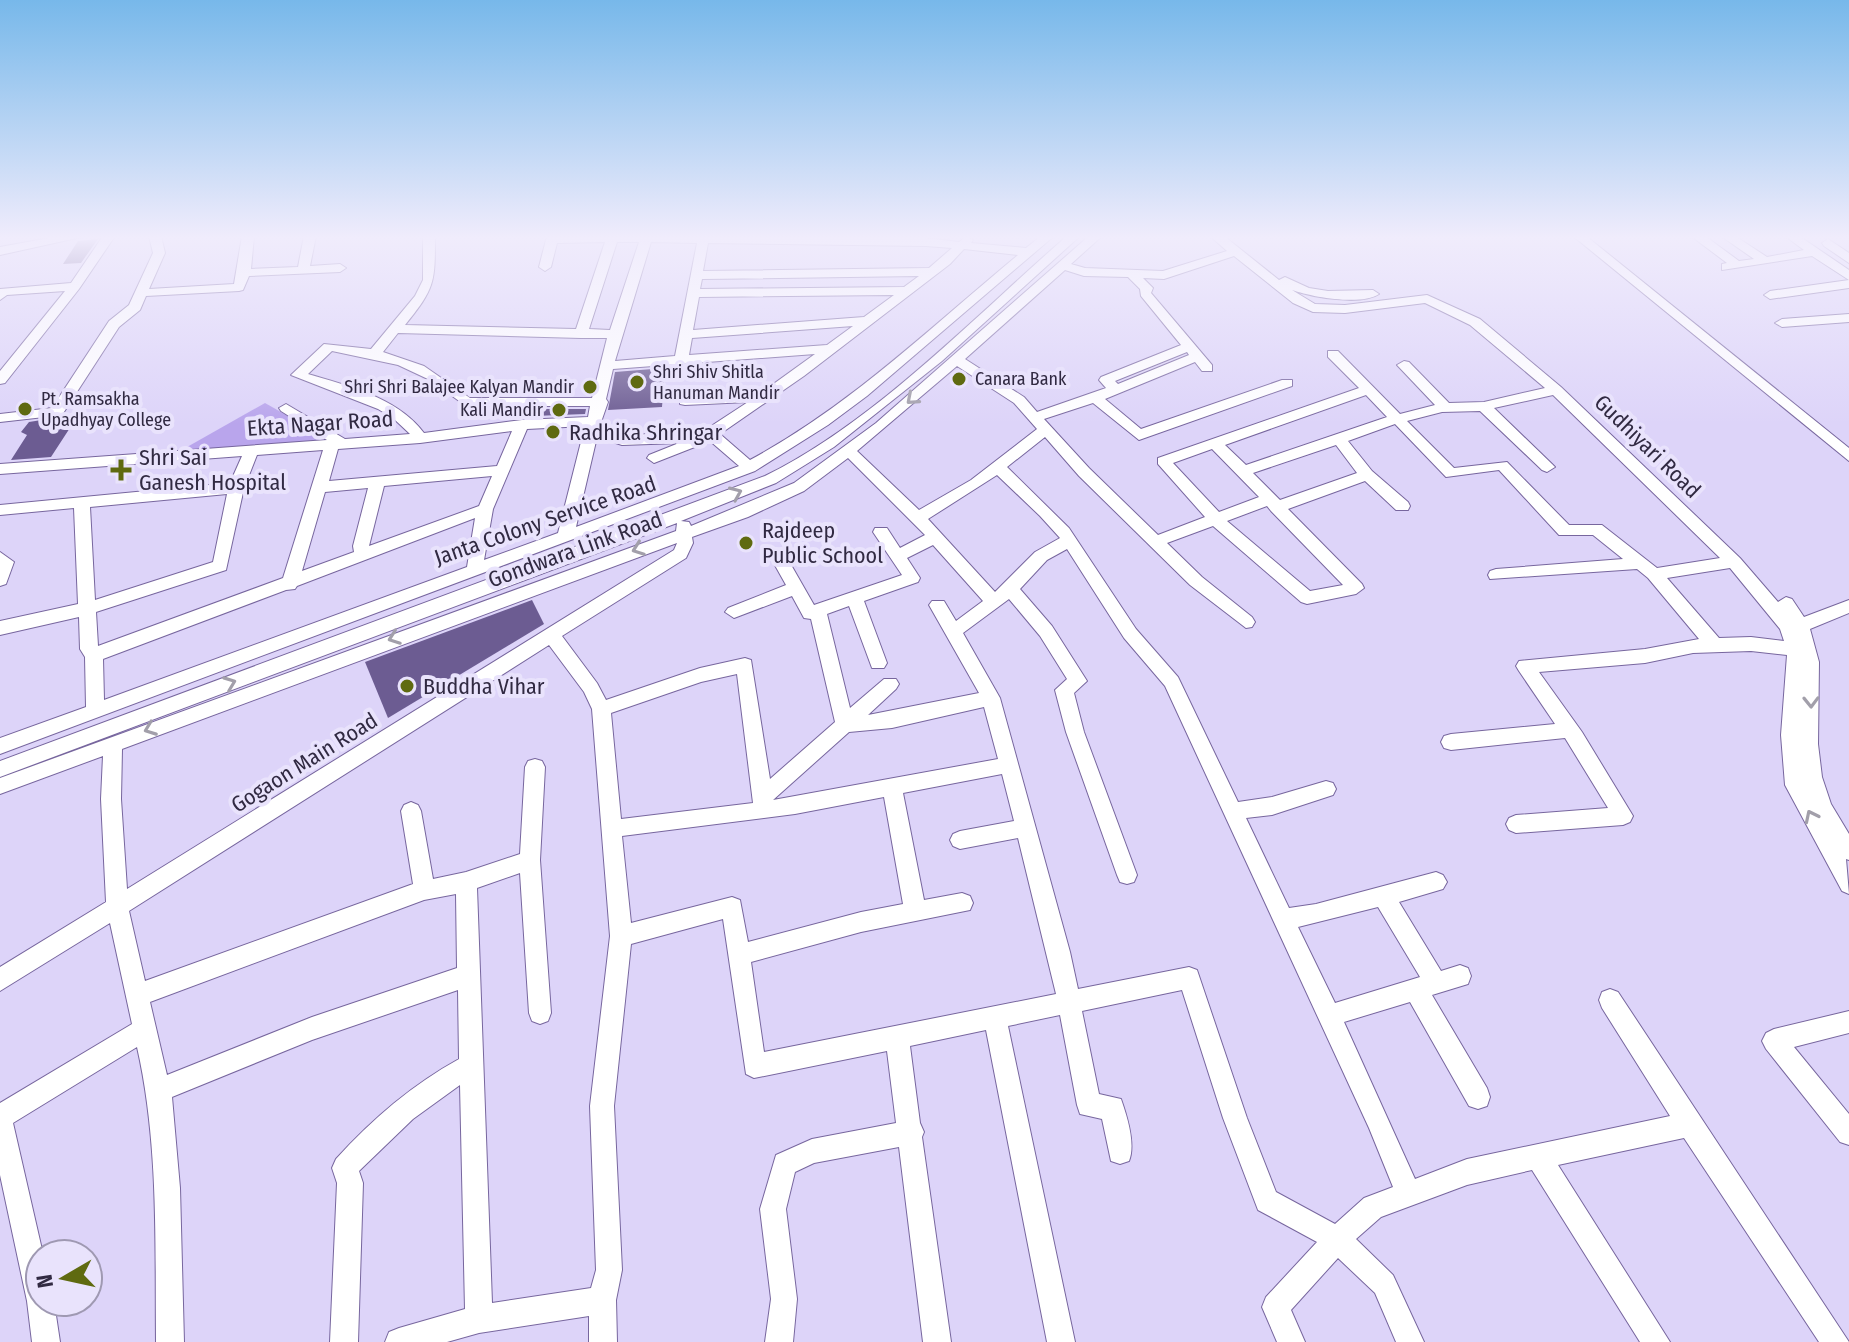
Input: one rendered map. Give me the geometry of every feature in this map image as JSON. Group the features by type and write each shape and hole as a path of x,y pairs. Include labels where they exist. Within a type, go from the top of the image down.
{"street":[{"path":"0,380 65,299"},
{"path":"0,418 57,412 114,324 135,307 139,299"},
{"path":"376,352 420,299"},
{"path":"581,334 593,299"},
{"path":"566,535 601,402 615,334 627,299"},
{"path":"681,361 693,299"},
{"path":"654,458 707,436 831,349 895,299"},
{"name":"Janta Colony Service Road","path":"0,746 475,567 553,543 566,535 692,492 750,468 835,416 972,299"},
{"name":"Gondwara Link Road","path":"0,786 682,524 789,469 833,440 1000,299"},
{"name":"Gondwara Link Road","path":"0,769 682,524 799,487 849,451 1027,299"},
{"path":"1149,299 1207,368"},
{"name":"Gudhiyari Road","path":"1295,299 1313,308 1345,309 1427,299 1480,320 1569,388 1750,562 1803,625"},
{"path":"1656,299 1849,456"},
{"path":"1782,323 1849,318"},
{"name":"Gudhiyari Road","path":"1480,320 1734,562 1788,626 1796,649"},
{"path":"686,334 865,321"},
{"path":"396,329 615,334"},
{"path":"420,438 415,429 364,396 298,375 329,347 376,352 440,377 466,402 601,402"},
{"path":"610,365 831,349"},
{"path":"918,518 998,468 1041,423 1192,352"},
{"path":"1333,354 1451,473 1502,465 1565,531 1596,529 1647,568 1714,645"},
{"path":"958,360 1019,400 1084,472 1196,581 1246,622"},
{"path":"1404,365 1445,408"},
{"path":"1095,398 1139,435 1282,385 1306,412"},
{"path":"1215,443 1356,588 1307,598 1260,561 1163,461 1368,390"},
{"path":"1242,472 1396,419 1445,408 1484,406 1556,390"},
{"path":"685,401 762,396"},
{"path":"1484,406 1547,467"},
{"path":"286,408 338,444 289,585"},
{"path":"475,567 485,509 522,425"},
{"name":"Ekta Nagar Road","path":"0,469 420,438 522,425 593,426 622,440 707,436"},
{"path":"707,436 750,468"},
{"path":"1338,438 1367,475 1402,506"},
{"path":"0,628 86,609 220,566 236,488 252,450"},
{"path":"849,451 918,518 993,601"},
{"path":"998,468 1036,501 1070,540 1151,663 1172,682 1409,1194"},
{"path":"321,487 504,470"},
{"path":"1157,541 1217,519 1367,475"},
{"path":"363,556 361,546 377,482"},
{"path":"0,510 236,488"},
{"path":"82,502 86,609 89,649 94,655 95,710"},
{"path":"94,655 289,585 485,509"},
{"name":"Gogaon Main Road","path":"0,980 680,554 682,524"},
{"path":"780,560 810,613 912,578 881,532"},
{"path":"899,555 935,537"},
{"path":"954,631 1010,589 1041,556 1070,540"},
{"path":"0,558 6,562 0,580"},
{"path":"1496,575 1734,562"},
{"path":"734,612 796,588"},
{"path":"1010,589 1046,631 1078,681 1064,690 1085,762 1127,875"},
{"path":"854,597 878,663"},
{"path":"938,605 991,698 1059,952 1089,1105 1112,1108 1120,1152"},
{"path":"1849,606 1803,625 1810,653 1809,765 1817,796 1849,851"},
{"path":"818,610 845,725"},
{"path":"552,636 591,688 601,709 621,936 602,1106 609,1270 602,1300 603,1342"},
{"path":"1516,824 1623,816 1570,730 1525,666 1645,656 1693,646 1751,644 1796,649 1790,735 1795,785 1849,884"},
{"path":"601,709 700,675 745,665 763,804"},
{"path":"763,804 890,684"},
{"path":"845,725 892,720 991,698"},
{"path":"1451,742 1570,730"},
{"path":"113,743 111,799 117,907 159,1090 167,1188 170,1342"},
{"path":"613,829 1009,765"},
{"path":"535,767 530,860 540,1013"},
{"path":"892,785 915,911"},
{"path":"1234,811 1272,806 1326,789"},
{"path":"411,811 424,890"},
{"path":"960,840 1025,828"},
{"path":"138,995 424,890 466,882 530,860"},
{"path":"466,882 479,1319"},
{"path":"1283,919 1436,882"},
{"path":"1384,897 1478,1097"},
{"path":"741,954 915,911 962,903"},
{"path":"621,936 732,907 741,954 754,1066 1068,1005 1189,978 1235,1118 1267,1201 1337,1239 1384,1284 1410,1342"},
{"path":"159,1090 383,1001 468,976"},
{"path":"1328,1016 1460,976"},
{"path":"1610,1000 1835,1342"},
{"path":"995,1017 1061,1342"},
{"path":"1849,1022 1774,1041 1849,1133"},
{"path":"26,1238 0,1117 147,1028"},
{"path":"897,1039 912,1132 937,1342"},
{"path":"344,1342 350,1183 345,1168 361,1149 444,1079 472,1065"},
{"path":"1291,1342 1276,1307 1337,1239 1373,1207 1467,1172 1690,1124"},
{"path":"779,1342 784,1299 773,1209 785,1164 812,1151 912,1132"},
{"path":"1539,1158 1656,1342"},
{"path":"399,1342 479,1319 602,1300"},
{"path":"42,1318 46,1342"}],"shaded area":[{"path":"265,403 334,442 180,451"}],"building":[{"name":"Shri Shiv Shitla Hanuman Mandir","path":"665,368 662,407 608,410 615,372"},
{"path":"533,409 586,409 585,414 534,416"},
{"path":"79,414 51,457 11,460 27,435 21,432 29,422"},
{"name":"Buddha Vihar","path":"532,600 544,624 388,718 365,662"}],"place":[{"name":"Canara Bank","path":"959,379"},
{"name":"Shri Shiv Shitla Hanuman Mandir","path":"637,382"},
{"name":"Shri Shri Balajee Kalyan Mandir","path":"590,387"},
{"name":"Pt. Ramsakha Upadhyay College","path":"25,409"},
{"name":"Kali Mandir","path":"559,410"},
{"name":"Radhika Shringar","path":"553,432"},
{"name":"Shri Sai Ganesh Hospital","path":"121,470"},
{"name":"Rajdeep Public School","path":"746,543"},
{"name":"Buddha Vihar","path":"407,686"}]}
